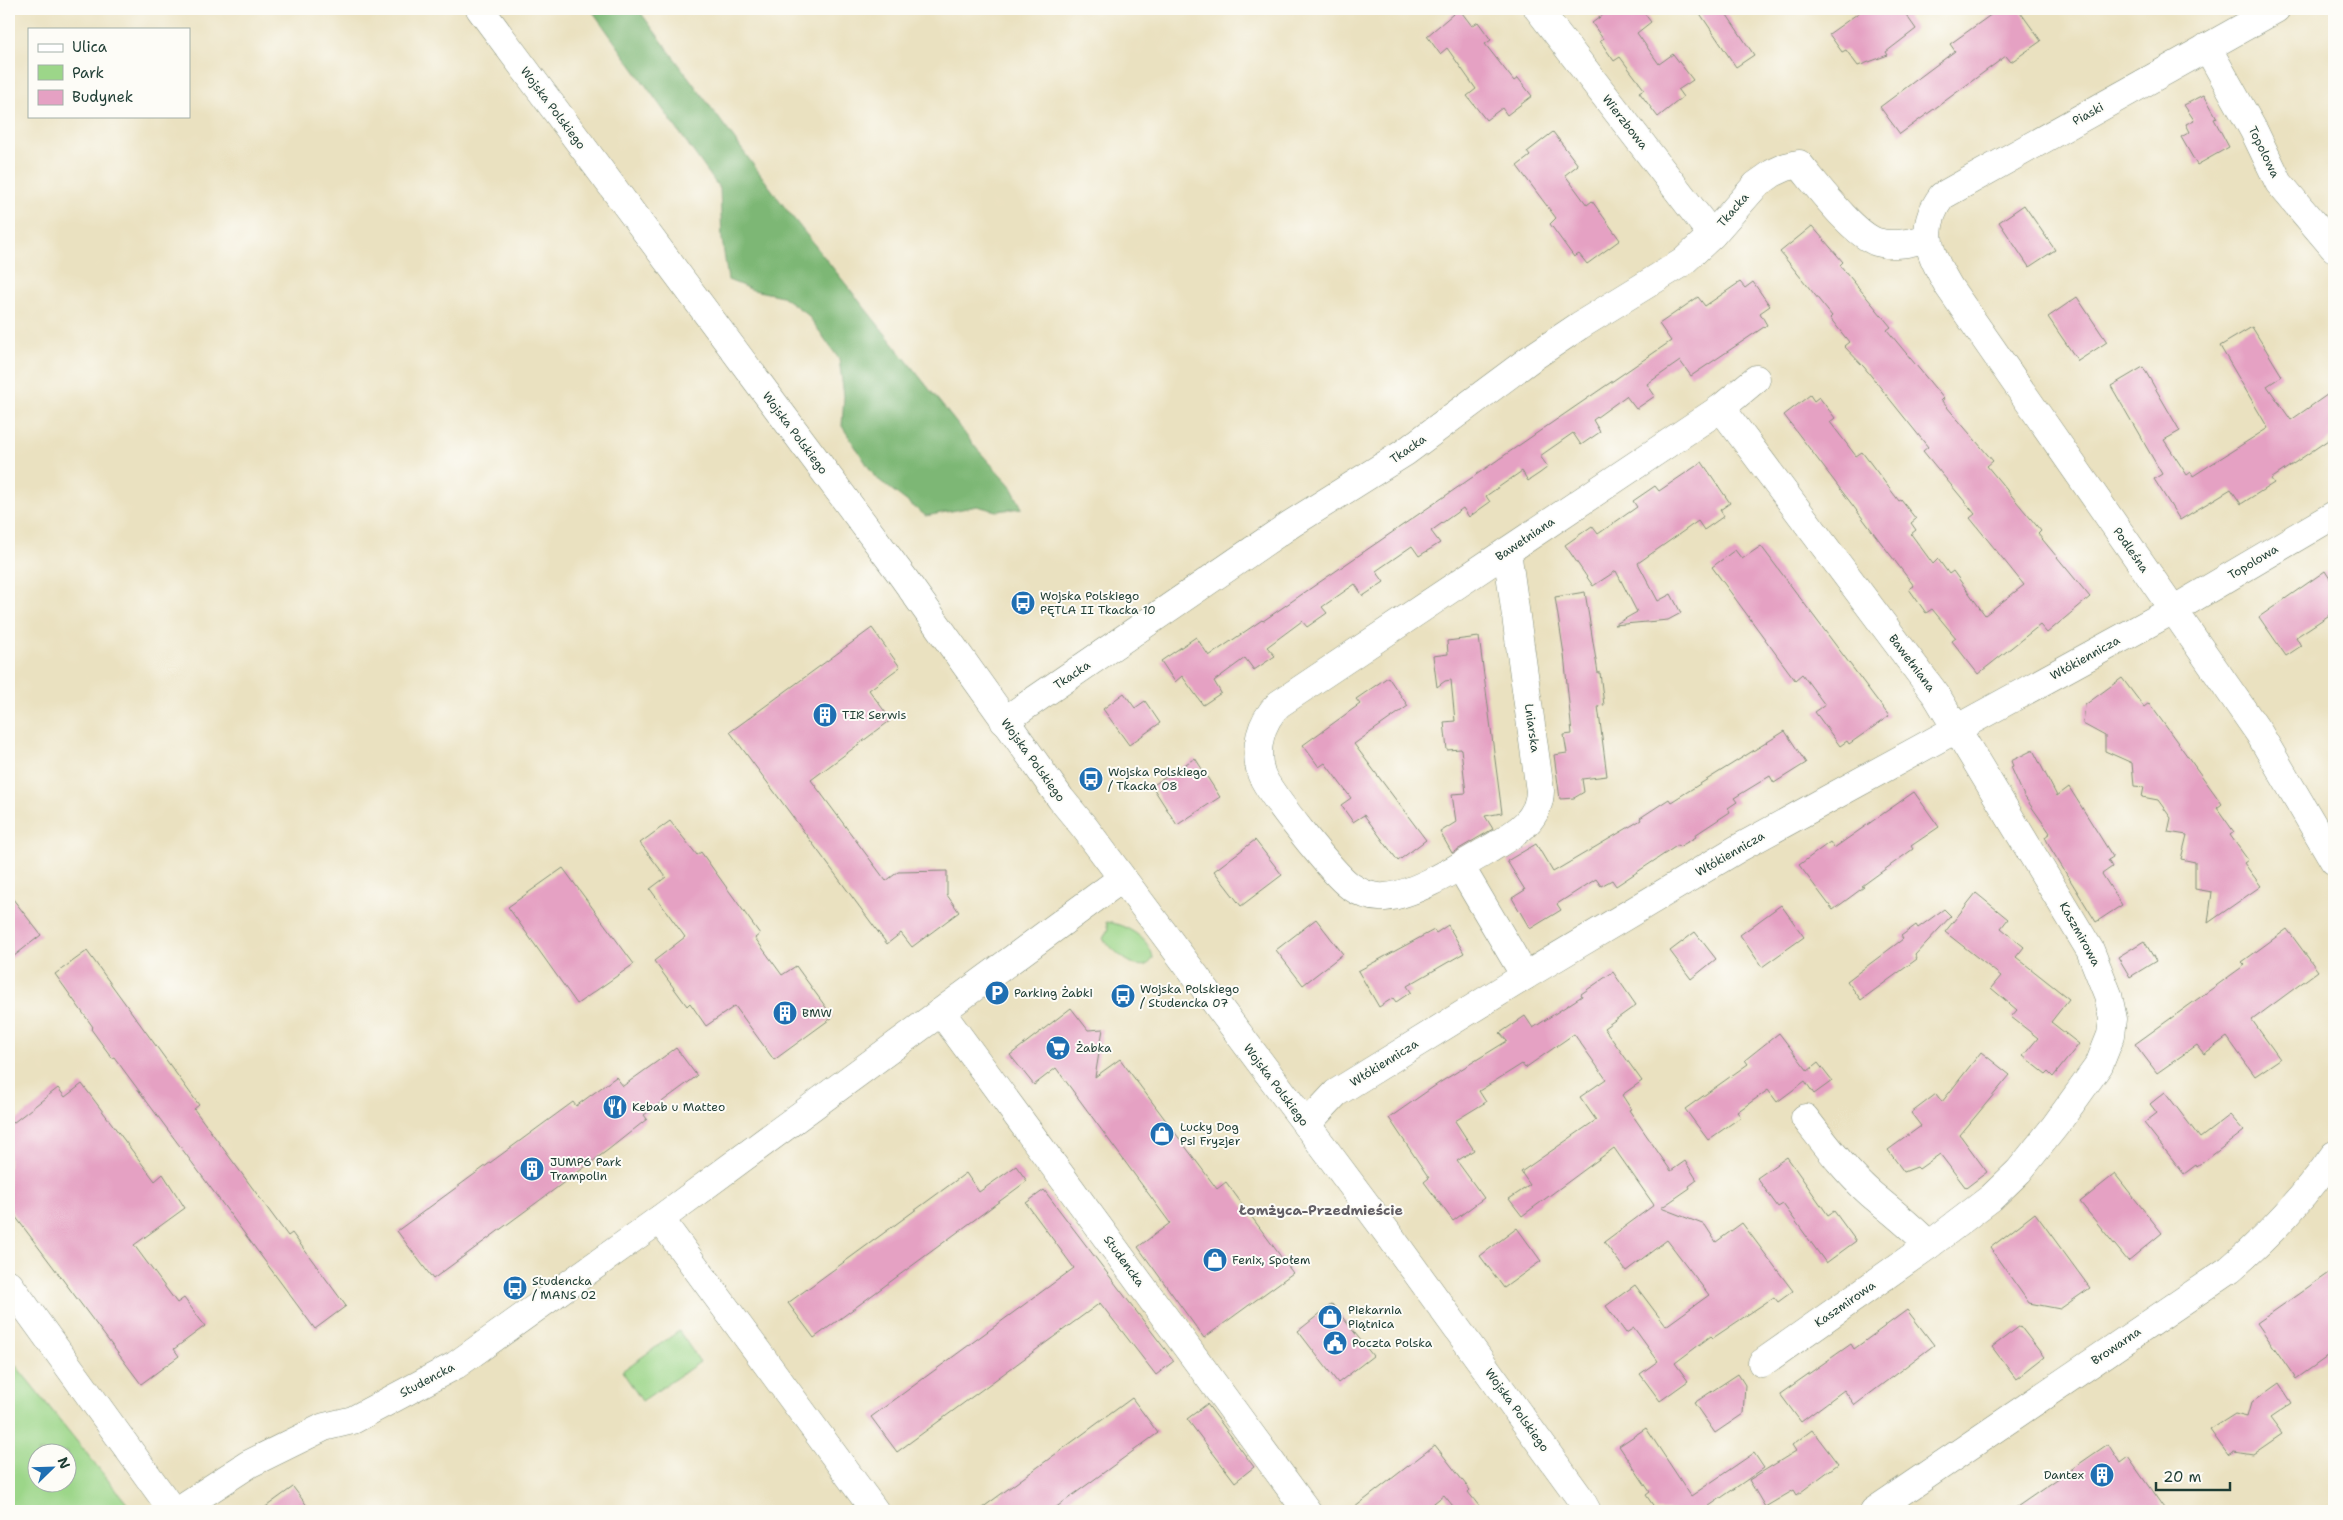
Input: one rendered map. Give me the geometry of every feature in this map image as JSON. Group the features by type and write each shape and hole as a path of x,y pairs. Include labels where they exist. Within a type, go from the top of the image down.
{"street":[{"name":"Wojska Polskiego","path":"480,9 897,569 1004,721 1121,879 1480,1358 1580,1498 1587,1511"},
{"name":"Wierzbowa","path":"1538,9 1712,235"},
{"name":"Piaski","path":"1927,239 1931,210 1942,196 2276,9"},
{"name":"Topolowa","path":"2207,47 2254,131 2279,183 2334,248"},
{"name":"Tkacka","path":"1004,721 1291,524 1404,453 1533,357 1579,326 1683,262 1712,235 1756,185 1772,173 1786,166 1798,164 1860,233 1877,242 1895,244 1927,239"},
{"name":"Podleśna","path":"1927,239 1935,263 1949,287 2259,733 2334,862"},
{"path":"1721,408 1756,379"},
{"name":"Bawełniana","path":"1460,866 1416,888 1385,897 1372,896 1349,886 1328,864 1264,779 1258,754 1260,734 1268,716 1279,704 1721,408 1936,695 1957,728"},
{"name":"Topolowa","path":"2172,610 2334,515"},
{"name":"Lniarska","path":"1460,866 1524,826 1534,814 1540,798 1507,551"},
{"name":"Włókiennicza","path":"1306,1125 1336,1092 1739,848 2172,610"},
{"name":"Kaszmirowa","path":"1762,1363 1929,1245 1991,1198 2019,1171 2055,1126 2098,1065 2108,1044 2112,1027 2110,1001 2096,960 1957,728"},
{"path":"1460,866 1525,976"},
{"name":"Studencka","path":"9,1284 175,1511 250,1464 324,1427 353,1420 456,1365 660,1219 1121,879"},
{"name":"Studencka","path":"941,1012 1307,1511"},
{"path":"1805,1118 1837,1159 1856,1179 1871,1194 1905,1220 1929,1245"},
{"name":"Browarna","path":"1874,1511 2230,1269 2274,1230 2293,1209 2334,1155"},
{"path":"660,1219 875,1511"}],"green space":[{"path":"591,9 638,9 786,209 977,449 1010,485 1022,508 996,511 977,506 926,516 875,477 842,426 844,396 839,359 807,314 782,296 753,290 728,280 722,239 720,189"},
{"path":"1106,922 1128,929 1142,938 1151,951 1153,958 1148,964 1142,966 1135,964 1107,944 1103,939 1108,929"},
{"path":"679,1331 700,1362 642,1401 622,1371"},
{"path":"9,1357 77,1442 28,1442 28,1492 78,1492 78,1443 133,1511 9,1511"}],"building":[{"path":"1459,9 1472,26 1478,22 1491,40 1485,44 1514,81 1518,78 1532,96 1507,115 1502,108 1486,120 1467,96 1476,89 1447,48 1440,54 1427,36"},
{"path":"1611,9 1641,9 1651,22 1637,33 1659,64 1673,54 1693,80 1678,90 1683,97 1658,117 1639,92 1644,89 1620,57 1614,61 1600,41 1603,39 1592,23"},
{"path":"1697,9 1723,9 1754,55 1736,67"},
{"path":"1864,9 1902,9 1916,29 1886,52 1888,55 1858,66 1846,50 1842,52 1829,34"},
{"path":"1999,9 2018,9 2041,41 2011,62 2006,56 1900,134 1880,107 1955,51 1950,44"},
{"path":"2204,95 2217,118 2214,119 2229,147 2197,165 2181,137 2190,132 2186,124 2194,120 2184,105"},
{"path":"1553,132 1578,165 1565,175 1587,205 1592,201 1620,240 1587,264 1579,254 1574,257 1550,224 1556,218 1517,166 1530,156 1527,152"},
{"path":"2024,205 2055,250 2029,267 1999,222"},
{"path":"1812,226 1843,262 1840,265 1891,327 1887,330 1944,399 1941,400 1993,461 1987,466 2041,531 2038,534 2090,597 2047,633 2040,625 1978,674 1952,641 1956,638 1932,609 1926,613 1909,589 1914,586 1784,415 1810,395 1814,401 1819,397 1835,418 1830,422 1856,456 1862,452 1899,501 1901,500 1916,519 1911,523 1916,530 1911,534 1933,564 1938,559 1949,574 1953,571 1985,615 2024,585 1970,518 1975,514 1923,451 1928,447 1864,367 1844,346 1849,342 1830,318 1832,316 1780,252"},
{"path":"1740,282 1745,288 1753,282 1770,306 1760,313 1767,325 1691,376 1680,361 1647,384 1655,396 1636,409 1626,396 1593,420 1600,432 1581,445 1573,433 1540,456 1548,467 1540,473 1528,481 1522,471 1486,496 1490,502 1469,517 1463,508 1431,531 1440,543 1419,556 1412,546 1376,571 1384,582 1363,596 1355,584 1322,607 1327,613 1307,627 1302,621 1267,647 1275,656 1254,670 1245,658 1214,681 1221,693 1203,705 1182,676 1175,682 1161,661 1196,637 1209,656 1263,621 1671,341 1659,324 1698,297 1705,306"},
{"path":"2077,297 2107,342 2078,361 2048,317"},
{"path":"2252,327 2282,376 2267,386 2291,420 2334,390 2334,436 2271,479 2274,483 2241,504 2231,489 2180,520 2154,479 2162,474 2111,386 2143,367 2180,431 2164,440 2187,475 2191,472 2193,476 2268,428 2220,346"},
{"path":"1702,462 1730,503 1720,510 1724,516 1704,530 1698,521 1638,563 1658,601 1671,594 1681,613 1668,620 1614,625 1637,612 1616,571 1593,586 1565,545 1592,526 1598,534 1637,507 1633,501 1655,486 1659,491"},
{"path":"1761,546 1889,716 1849,744 1847,741 1840,746 1815,712 1825,705 1802,674 1795,680 1712,567 1735,550 1742,559"},
{"path":"2325,571 2334,585 2334,612 2296,637 2301,646 2286,656 2259,617"},
{"path":"1585,592 1604,705 1598,706 1607,776 1582,779 1584,792 1574,798 1560,799 1554,755 1567,753 1564,735 1572,734 1564,654 1555,597"},
{"path":"872,628 900,667 869,690 891,720 811,780 886,881 898,872 947,871 947,895 959,912 912,947 901,933 887,944 730,732"},
{"path":"1479,637 1502,813 1485,816 1493,829 1452,853 1440,832 1456,822 1452,794 1466,793 1461,749 1447,750 1444,722 1455,721 1451,680 1445,681 1437,687 1433,656 1448,654 1447,641"},
{"path":"1388,677 1408,706 1354,744 1426,840 1398,861 1364,815 1353,822 1341,805 1351,798 1325,763 1319,767 1303,745 1360,704 1356,699"},
{"path":"2122,678 2144,707 2149,703 2222,804 2217,808 2234,832 2230,835 2248,860 2244,863 2261,886 2208,923 2212,892 2195,889 2195,862 2181,859 2187,835 2168,832 2171,818 2158,800 2142,797 2144,787 2134,786 2132,763 2105,751 2105,736 2083,724 2085,705"},
{"path":"1124,693 1135,708 1145,701 1160,723 1129,745 1103,709"},
{"path":"1785,731 1806,763 1774,783 1770,776 1734,798 1737,802 1728,808 1730,812 1695,835 1696,837 1679,847 1678,845 1616,886 1612,880 1601,886 1596,879 1557,904 1561,910 1530,929 1512,898 1525,890 1507,861 1536,844 1553,872 1641,820 1640,818 1669,799 1671,802"},
{"path":"2033,750 2057,796 2069,787 2113,857 2108,860 2112,867 2102,874 2122,905 2096,922 2051,849 2045,837 2050,833 2024,796 2011,767 2013,766 2011,761"},
{"path":"1195,758 1220,797 1177,825 1152,786"},
{"path":"1914,792 1939,827 1911,846 1913,849 1862,886 1864,887 1833,910 1799,865 1830,842 1834,848"},
{"path":"670,821 697,855 701,852 760,934 755,938 782,975 796,966 833,1017 774,1060 735,1006 706,1026 690,1003 687,1006 654,961 685,937 650,889 666,877 640,843"},
{"path":"1255,840 1282,875 1241,906 1214,871"},
{"path":"563,868 634,964 577,1004 508,907"},
{"path":"1976,893 2008,919 2001,928 2024,947 2016,957 2069,999 2051,1022 2079,1044 2053,1077 2048,1072 2046,1074 2023,1056 2038,1038 2011,1017 2017,1010 1991,988 2001,976 1945,932"},
{"path":"9,894 41,935 9,960"},
{"path":"1781,905 1804,937 1762,967 1740,935"},
{"path":"1944,909 1951,916 1915,955 1917,959 1861,1000 1847,981 1903,939 1901,936 1916,925 1918,928"},
{"path":"1316,919 1343,954 1303,985 1276,950"},
{"path":"1448,925 1464,953 1407,986 1411,992 1396,1002 1393,998 1379,1007 1358,971 1434,930 1436,933"},
{"path":"2287,929 2318,971 2252,1020 2280,1059 2255,1076 2227,1037 2204,1054 2197,1045 2157,1073 2135,1044 2245,965 2242,962"},
{"path":"1695,932 1716,959 1691,979 1670,951"},
{"path":"2144,941 2156,961 2130,977 2118,957"},
{"path":"87,951 199,1105 194,1109 288,1236 292,1233 346,1306 315,1329 114,1057 112,1058 91,1029 93,1027 55,974"},
{"path":"1613,972 1636,1005 1604,1028 1642,1081 1622,1095 1631,1109 1629,1110 1671,1171 1685,1161 1697,1180 1689,1186 1690,1188 1661,1208 1705,1225 1716,1242 1742,1223 1793,1291 1778,1302 1774,1297 1713,1338 1711,1336 1675,1363 1688,1381 1660,1401 1640,1374 1658,1361 1634,1328 1626,1333 1606,1306 1635,1285 1666,1326 1709,1295 1667,1240 1626,1271 1604,1242 1654,1205 1614,1148 1522,1216 1509,1199 1530,1185 1521,1172 1596,1120 1580,1097 1606,1079 1574,1034 1525,1068 1522,1064 1479,1091 1486,1102 1455,1121 1474,1150 1457,1161 1484,1198 1453,1221 1424,1182 1429,1178 1389,1118 1439,1083 1507,1041 1500,1033 1525,1016 1533,1028 1582,996 1581,994"},
{"path":"1071,1008 1088,1030 1103,1029 1095,1077 1120,1059 1217,1189 1226,1182 1293,1273 1204,1338 1138,1247 1170,1223 1056,1068 1034,1085 1010,1055"},
{"path":"1779,1033 1808,1071 1818,1063 1832,1081 1814,1094 1805,1081 1777,1102 1768,1090 1737,1112 1741,1117 1708,1140 1685,1109 1748,1064 1745,1060"},
{"path":"676,1048 697,1076 644,1115 647,1119 608,1150 433,1279 397,1231 573,1102 576,1106 616,1077 623,1086"},
{"path":"1981,1052 2010,1075 1960,1135 1987,1172 1966,1188 1940,1154 1919,1169 1917,1167 1904,1172 1888,1150 1921,1126 1911,1113 1936,1094 1942,1102"},
{"path":"82,1084 155,1181 163,1174 185,1208 134,1245 177,1303 184,1298 205,1326 174,1349 179,1356 141,1384 9,1208 9,1126 58,1088 65,1097"},
{"path":"2165,1092 2200,1138 2230,1115 2244,1131 2197,1167 2196,1165 2184,1174 2144,1123 2157,1113 2150,1104"},
{"path":"1787,1157 1828,1215 1834,1211 1856,1241 1826,1263 1783,1204 1778,1207 1757,1178"},
{"path":"1016,1166 1027,1181 814,1338 788,1303 966,1173 979,1192"},
{"path":"2115,1174 2162,1233 2128,1261 2080,1202"},
{"path":"1044,1190 1174,1361 1156,1375 1100,1303 897,1452 871,1417 1074,1268 1026,1203"},
{"path":"2035,1213 2090,1288 2060,1309 2029,1303 1990,1248"},
{"path":"1517,1228 1541,1261 1504,1288 1480,1256"},
{"path":"2334,1269 2334,1352 2296,1379 2257,1323"},
{"name":"Poczta Polska","path":"1332,1304 1373,1356 1338,1383 1298,1331"},
{"path":"1907,1310 1934,1345 1855,1405 1844,1390 1801,1422 1780,1394 1851,1344 1854,1349"},
{"path":"2020,1326 2044,1357 2016,1379 1992,1347"},
{"path":"1738,1374 1745,1385 1743,1414 1715,1433 1694,1403"},
{"path":"2279,1383 2292,1403 2270,1418 2282,1434 2253,1454 2234,1451 2228,1455 2210,1430 2235,1414 2247,1417 2251,1403"},
{"path":"1132,1398 1158,1433 1051,1511 978,1511"},
{"path":"1207,1404 1254,1467 1235,1482 1187,1419"},
{"path":"1646,1428 1691,1496 1754,1453 1764,1468 1702,1511 1657,1511 1646,1495 1650,1492 1619,1446"},
{"path":"1812,1430 1838,1464 1797,1495 1794,1490 1765,1507 1749,1480 1796,1451 1792,1445"},
{"name":"Dantex","path":"2108,1444 2120,1463 2128,1457 2166,1511 2011,1511"},
{"path":"1435,1445 1470,1490 1468,1492 1483,1511 1457,1511 1444,1495 1424,1511 1350,1511"},
{"path":"293,1487 311,1511 260,1511"}],"place":[{"name":"Wojska Polskiego PĘTLA II Tkacka 10","path":"1023,603"},
{"name":"TIR Serwis","path":"825,715"},
{"name":"Wojska Polskiego / Tkacka 08","path":"1091,779"},
{"name":"Parking Żabki","path":"997,993"},
{"name":"Wojska Polskiego / Studencka 07","path":"1123,996"},
{"name":"BMW","path":"785,1013"},
{"name":"Żabka","path":"1058,1048"},
{"name":"Kebab u Matteo","path":"615,1107"},
{"name":"Lucky Dog Psi Fryzjer","path":"1162,1134"},
{"name":"JUMP6 Park Trampolin","path":"532,1169"},
{"name":"Fenix, Społem","path":"1215,1260"},
{"name":"Studencka / MANS 02","path":"515,1288"},
{"name":"Piekarnia Piątnica","path":"1330,1317"},
{"name":"Poczta Polska","path":"1335,1343"},
{"name":"Dantex","path":"2102,1475"}],"district":[{"name":"Łomżyca-Przedmieście","path":"1321,1210"}]}
